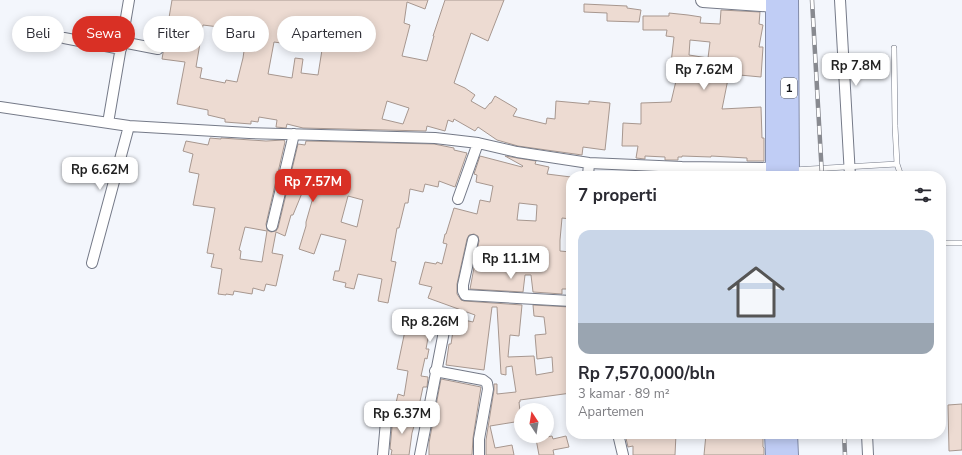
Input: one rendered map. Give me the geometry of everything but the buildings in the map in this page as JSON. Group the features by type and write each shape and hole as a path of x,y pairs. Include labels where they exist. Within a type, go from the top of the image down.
{"highway":[{"name":"1","path":"780,2 782,171"}],"street":[{"path":"127,16 129,0"},
{"path":"703,0 780,2"},
{"path":"840,0 850,171"},
{"path":"64,38 72,39"},
{"path":"108,123 121,52"},
{"path":"0,107 129,126 294,134 419,136 478,143 517,152 654,171"},
{"path":"92,263 129,126"},
{"path":"272,226 294,134"},
{"path":"458,199 478,143"},
{"path":"588,171 589,163"},
{"path":"474,240 462,286 465,295 566,301"},
{"path":"420,455 435,371 446,321"},
{"path":"435,371 481,380 487,383 488,389 479,439 479,455"},
{"path":"383,455 386,410 395,409 427,414"},
{"path":"619,439 623,455"},
{"path":"867,439 868,455"}],"lane":[{"path":"894,48 895,126 897,164 899,171"},
{"path":"856,171 897,164"},
{"path":"946,243 962,243"}],"railway":[{"path":"812,0 822,171"},
{"path":"844,439 845,455"}]}
